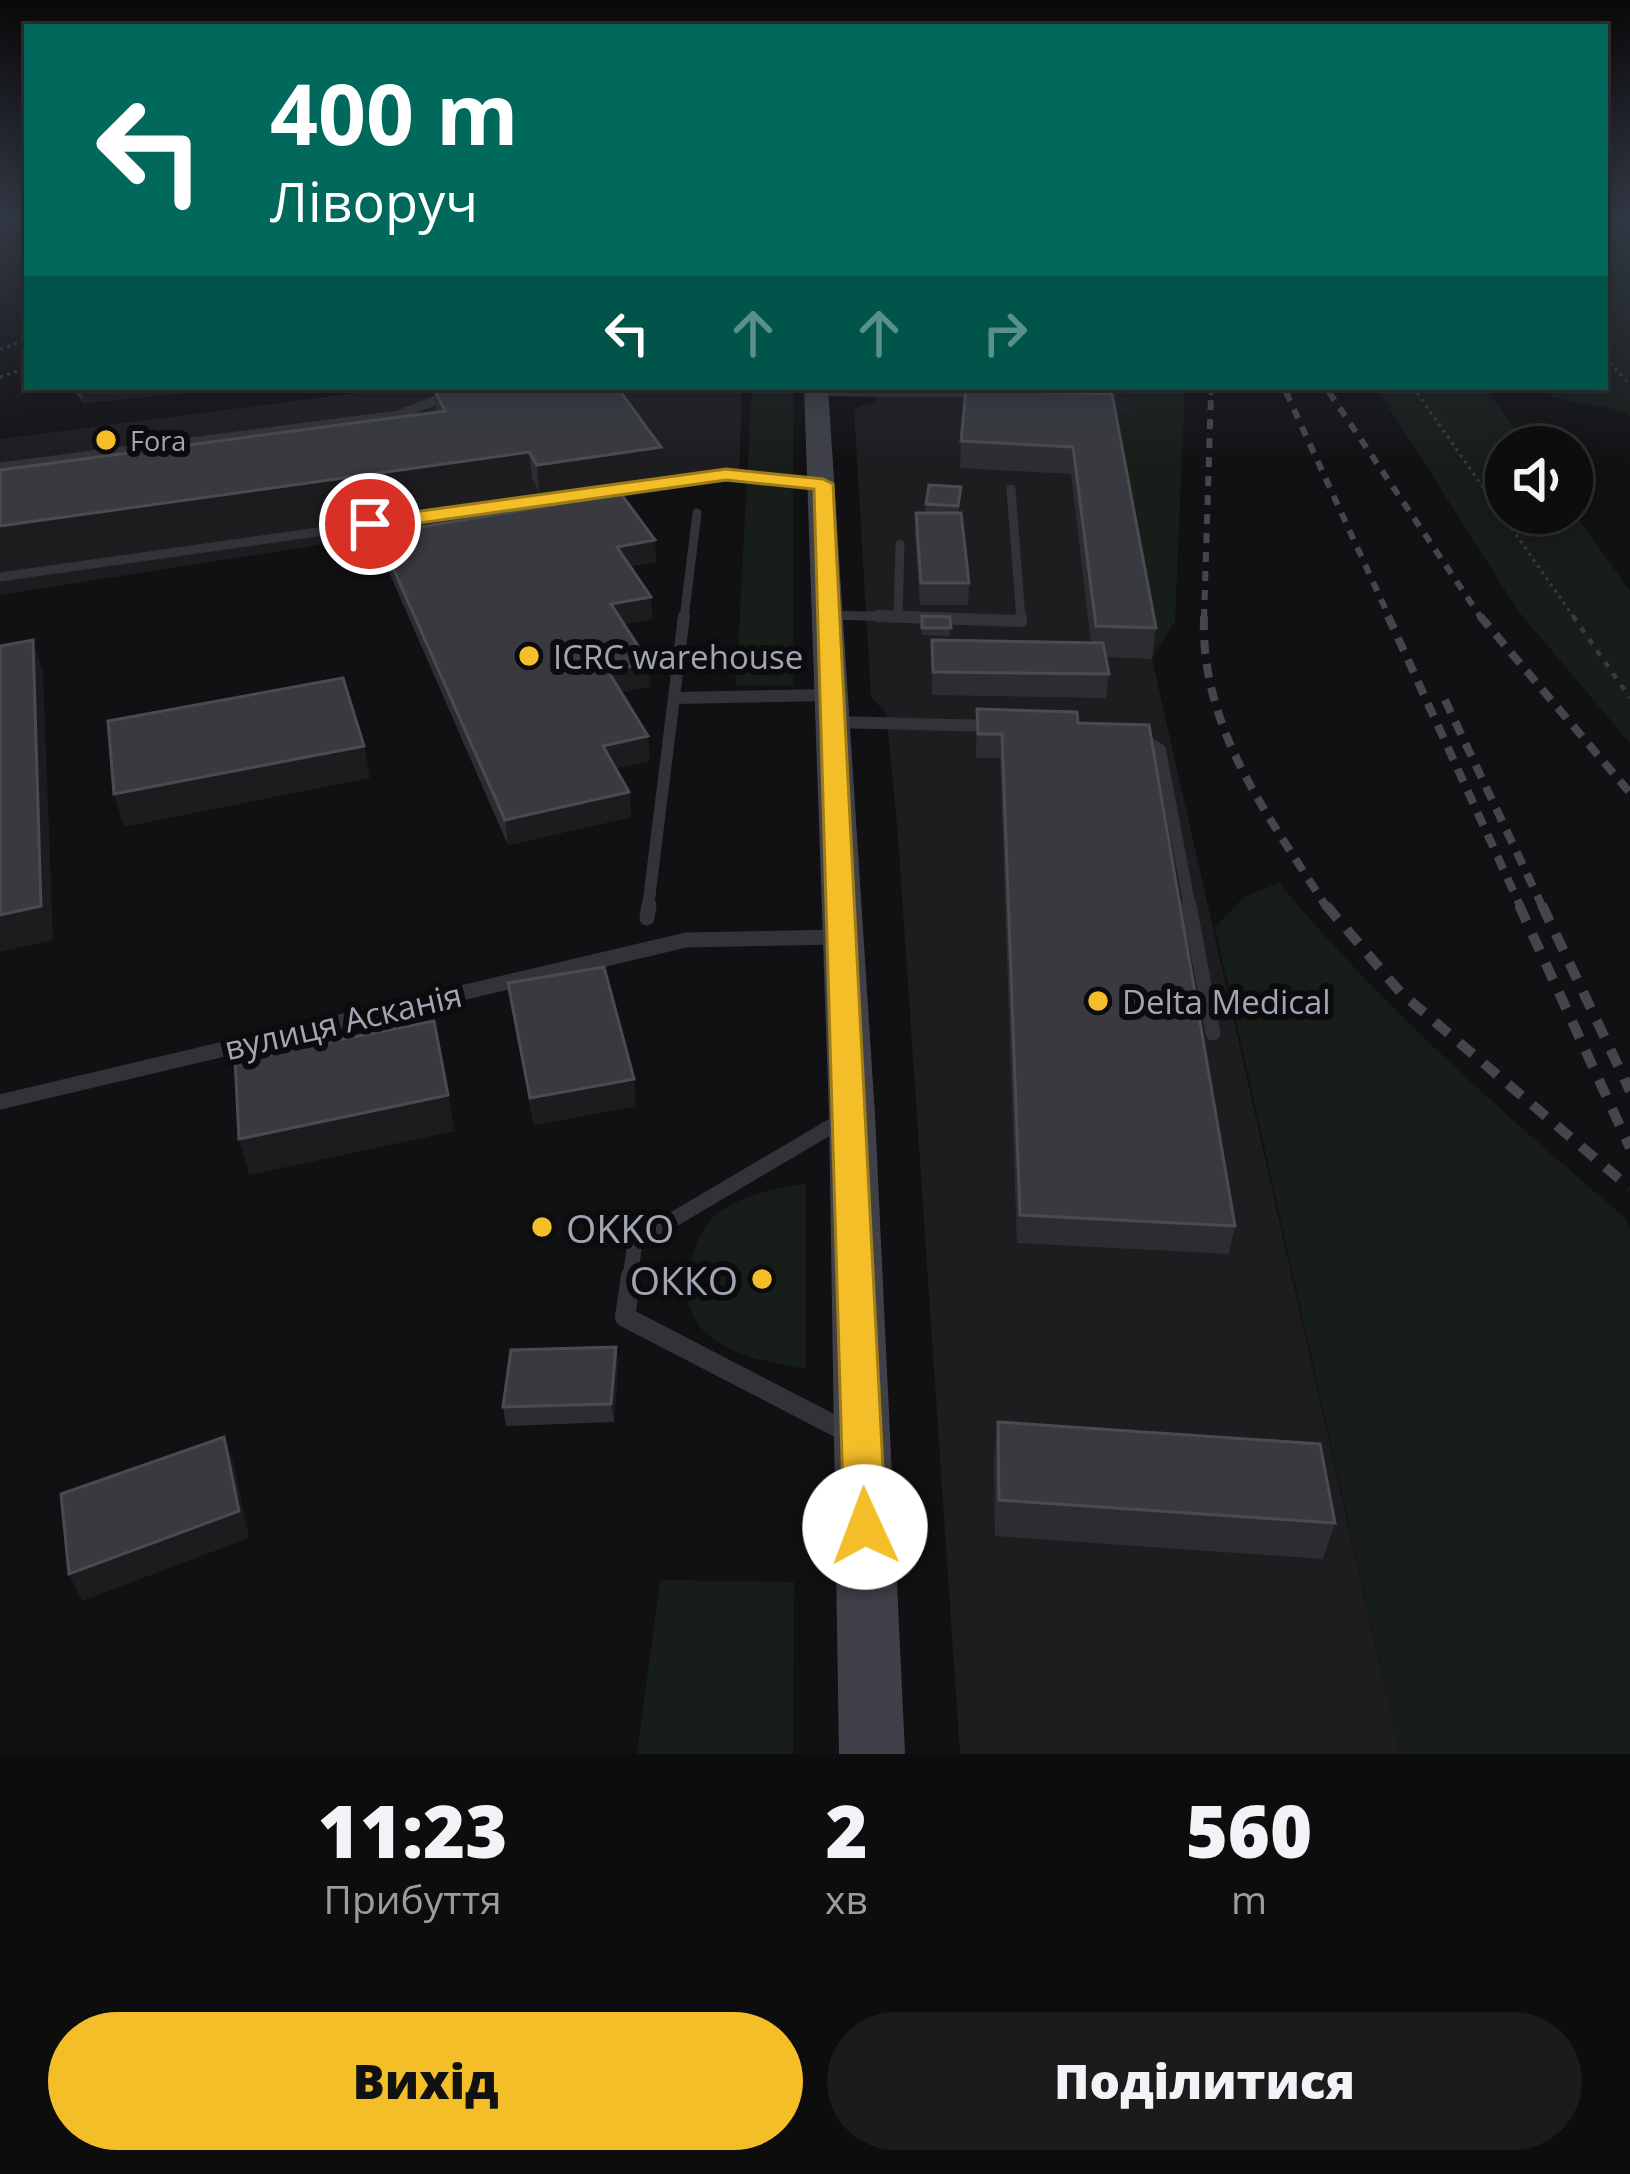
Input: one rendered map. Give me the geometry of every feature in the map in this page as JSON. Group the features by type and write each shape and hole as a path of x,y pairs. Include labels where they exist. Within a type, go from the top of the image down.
{"main road":[{"path":"817,390 852,1114 872,1754"}],"lane":[{"path":"0,467 398,415 463,390"},
{"path":"817,390 986,394"},
{"path":"0,577 726,474 823,484"},
{"path":"830,615 1021,621 1011,489"},
{"path":"647,918 697,513"},
{"path":"898,617 900,544"},
{"path":"674,698 1019,727"},
{"path":"1126,732 1160,750 1213,1033"},
{"name":"вулиця Асканія","path":"0,1102 686,940 843,937"},
{"path":"852,1114 635,1242 625,1317 862,1439"}],"path":[{"path":"1608,360 1630,385"},
{"path":"1415,390 1630,698"}],"shaded area":[{"path":"1608,301 1630,301 1630,416 1543,390 1608,390"},
{"path":"381,390 742,390 739,479 0,595 0,439"},
{"path":"752,390 793,390 793,685 736,685"},
{"path":"876,390 1129,390 1133,409 1110,420 1152,659 1400,1754 960,1754 898,836 886,713 871,697 854,409 875,402"},
{"path":"1129,390 1185,390 1175,621 1152,659 1110,420 1132,409"},
{"path":"1378,390 1487,390 1513,426 1485,426 1485,534 1589,534 1630,591 1630,743 1519,612"},
{"path":"1279,883 1402,1016 1625,1218 1630,1229 1630,1754 1400,1754 1215,927 1244,897"},
{"path":"806,1183 806,1369 762,1360 721,1344 704,1331 687,1295 693,1254 712,1219 749,1197"},
{"path":"660,1580 794,1582 793,1754 637,1754"}],"building":[{"path":"434,390 619,390 661,447 537,465 529,452 0,526 0,470 445,411"},
{"path":"966,390 1112,394 1156,628 1096,626 1073,447 961,441"},
{"path":"929,485 961,487 958,506 926,504"},
{"name":"ICRC warehouse","path":"621,494 655,540 617,547 651,597 611,604 649,663 608,671 648,736 603,746 629,792 505,820 378,534"},
{"path":"916,513 961,513 969,583 921,583"},
{"path":"922,616 950,617 951,628 922,628"},
{"path":"33,640 41,906 0,915 0,646"},
{"path":"932,640 1103,643 1109,674 933,672"},
{"path":"343,678 364,746 114,794 108,721"},
{"name":"Delta Medical","path":"977,709 1077,712 1078,723 1149,725 1235,1226 1020,1215 1002,734 978,734"},
{"path":"604,967 634,1079 530,1098 508,983"},
{"path":"434,1021 448,1095 239,1139 235,1060"},
{"path":"616,1347 611,1404 503,1407 511,1350"},
{"path":"998,1422 1320,1444 1335,1523 999,1500"},
{"path":"224,1437 239,1511 69,1574 61,1494"}],"railway":[{"path":"1286,390 1288,395"},
{"path":"1328,390 1331,395"},
{"path":"1204,617 1211,392"},
{"path":"1286,392 1390,619"},
{"path":"1331,395 1482,619"},
{"path":"1388,616 1521,908"},
{"path":"1480,616 1630,793"},
{"path":"1204,617 1206,658 1226,734 1262,806 1327,908"},
{"path":"1445,700 1543,908"},
{"path":"1326,905 1400,992 1630,1188"},
{"path":"1519,905 1630,1148"},
{"path":"1542,905 1630,1091"}],"place":[{"name":"Fora","path":"106,440"},
{"name":"ICRC warehouse","path":"529,656"},
{"name":"Delta Medical","path":"1098,1001"},
{"name":"OKKO","path":"542,1227"},
{"name":"ОККО","path":"762,1279"}],"route":[{"path":"370,524 726,474 823,484 852,1114 865,1527"}]}
